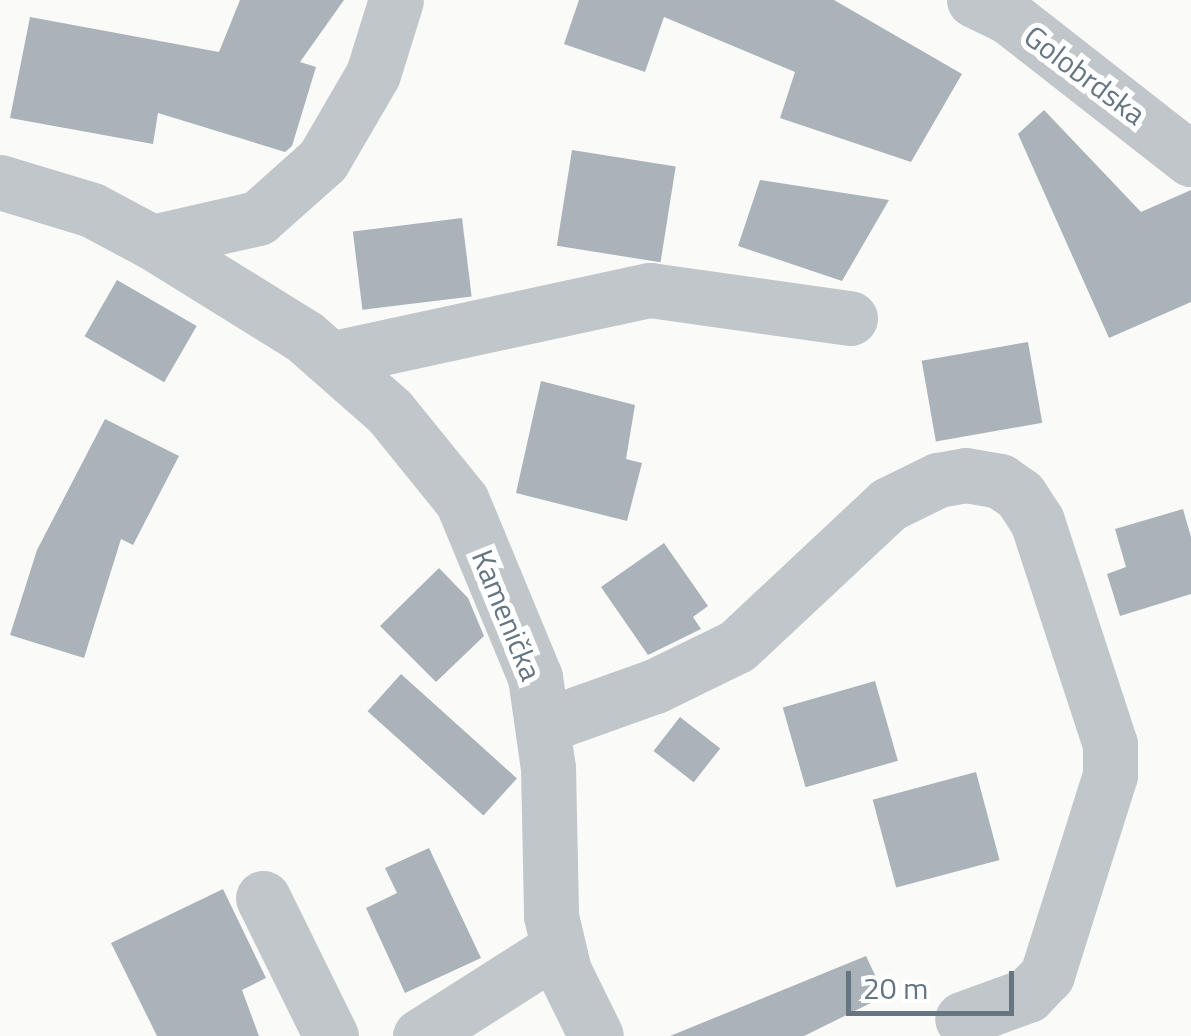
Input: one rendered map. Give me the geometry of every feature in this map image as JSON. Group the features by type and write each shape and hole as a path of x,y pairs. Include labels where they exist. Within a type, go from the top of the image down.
{"street":[{"path":"152,242 258,218 323,160 373,74 396,0"},
{"name":"Golobrdska","path":"974,0 1008,17 1191,159"},
{"name":"Kamenička","path":"0,182 92,210 152,242 305,337 390,412 462,500 535,677 543,726 550,916 558,948 596,1036"},
{"path":"330,360 650,290 850,318"},
{"path":"543,726 655,686 738,646 890,504 938,480 966,476 1000,481 1020,495 1037,521 1110,744 1110,775 1047,975 1028,995 962,1020"},
{"path":"263,898 331,1036"},
{"path":"420,1036 558,948"}],"building":[{"path":"240,0 344,0 300,62 316,67 292,146 285,152 158,113 153,144 10,118 30,17 219,52"},
{"path":"579,0 834,0 962,74 911,162 780,118 795,72 664,17 645,72 564,44"},
{"path":"1044,110 1141,212 1191,190 1191,302 1109,338 1018,134"},
{"path":"572,150 676,166 661,262 557,246"},
{"path":"760,180 889,200 842,281 738,246"},
{"path":"462,218 472,296 362,310 353,231"},
{"path":"117,280 197,326 164,382 84,336"},
{"path":"1028,342 1042,423 936,442 922,361"},
{"path":"541,381 635,405 626,459 642,463 627,521 516,493"},
{"path":"105,419 179,456 133,545 121,539 84,658 10,635 37,550"},
{"path":"1183,509 1191,537 1191,594 1120,616 1107,574 1126,567 1115,529"},
{"path":"664,543 708,606 693,617 701,629 648,655 601,587"},
{"path":"439,568 468,598 484,636 436,682 380,626"},
{"path":"401,674 517,778 483,816 368,711"},
{"path":"875,681 898,761 806,787 783,707"},
{"path":"680,717 720,748 694,782 654,751"},
{"path":"976,772 1000,860 896,888 873,800"},
{"path":"429,848 481,958 405,993 366,908 397,893 385,868"},
{"path":"223,889 266,978 242,990 259,1036 157,1036 111,943"},
{"path":"866,956 885,996 804,1036 670,1036"}]}
